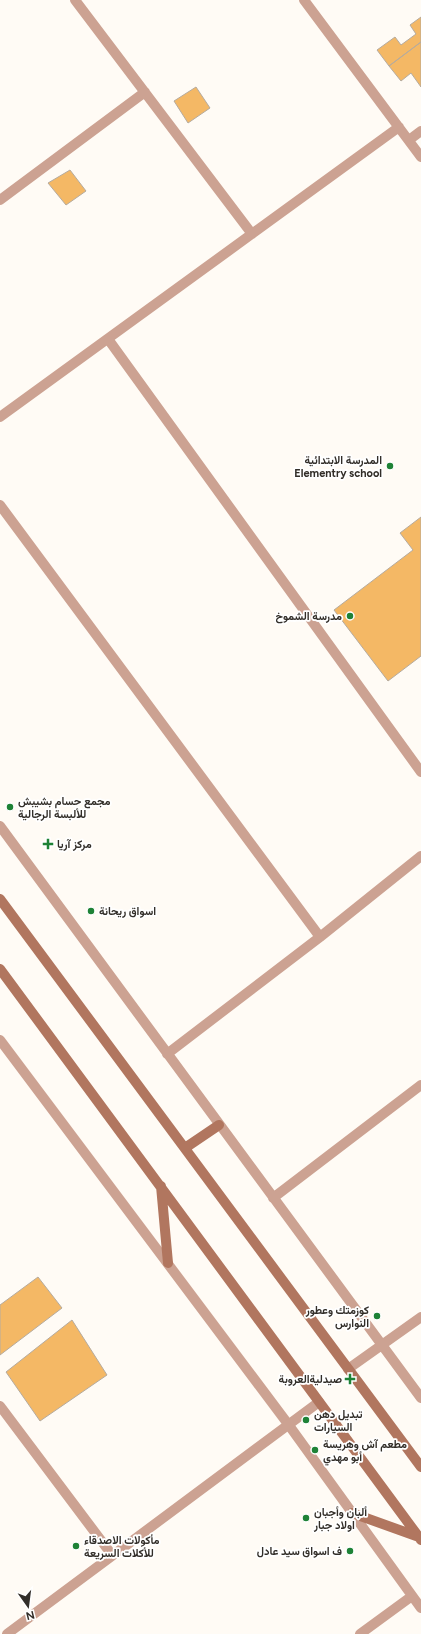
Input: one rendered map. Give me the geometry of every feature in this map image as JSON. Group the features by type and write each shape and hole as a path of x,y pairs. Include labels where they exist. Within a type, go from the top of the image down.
{"main road":[{"path":"0,898 348,1369 421,1465"},
{"path":"0,969 420,1538"},
{"path":"185,1148 219,1125"},
{"path":"161,1186 168,1263"},
{"path":"352,1513 420,1538"}],"street":[{"path":"76,0 252,234"},
{"path":"304,0 421,157"},
{"path":"0,200 145,92"},
{"path":"0,417 399,127"},
{"path":"408,140 421,131"},
{"path":"108,339 421,772"},
{"path":"0,505 320,937"},
{"path":"0,826 421,1398"},
{"path":"167,1054 320,937 421,856"},
{"path":"0,1040 288,1424 421,1608"},
{"path":"273,1198 421,1085"},
{"path":"348,1369 421,1317"},
{"path":"7,1634 319,1402"},
{"path":"0,1406 112,1555"},
{"path":"360,1634 412,1596"}],"building":[{"path":"421,17 421,42 389,66 377,50 395,37 401,45 416,34 410,25"},
{"path":"421,42 421,87 411,73 401,81 389,66"},
{"path":"196,87 210,108 188,123 174,101"},
{"path":"70,170 86,191 66,205 48,183"},
{"path":"421,517 421,656 388,681 334,610 413,550 400,533"},
{"path":"38,1277 62,1308 0,1355 0,1305"},
{"path":"72,1320 107,1375 40,1421 6,1372"}],"place":[{"name":"المدرسة الابتدائية Elementry school","path":"390,466"},
{"name":"مدرسة الشموخ","path":"350,616"},
{"name":"مجمع حسام بشيبش للألبسة الرجالية","path":"10,807"},
{"name":"مركز آريا","path":"48,844"},
{"name":"اسواق ريحانة","path":"91,911"},
{"name":"كوزمتك وعطور النوارس","path":"377,1316"},
{"name":"صيدليةالعروبة","path":"350,1379"},
{"name":"تبديل دهن السيارات","path":"306,1420"},
{"name":"مطعم آش وهريسة أبو مهدي","path":"315,1450"},
{"name":"ألبان وأجبان اولاد جبار","path":"306,1518"},
{"name":"مأكولات الاصدقاء للأكلات السريعة","path":"76,1546"},
{"name":"ف اسواق سيد عادل","path":"350,1551"}]}
